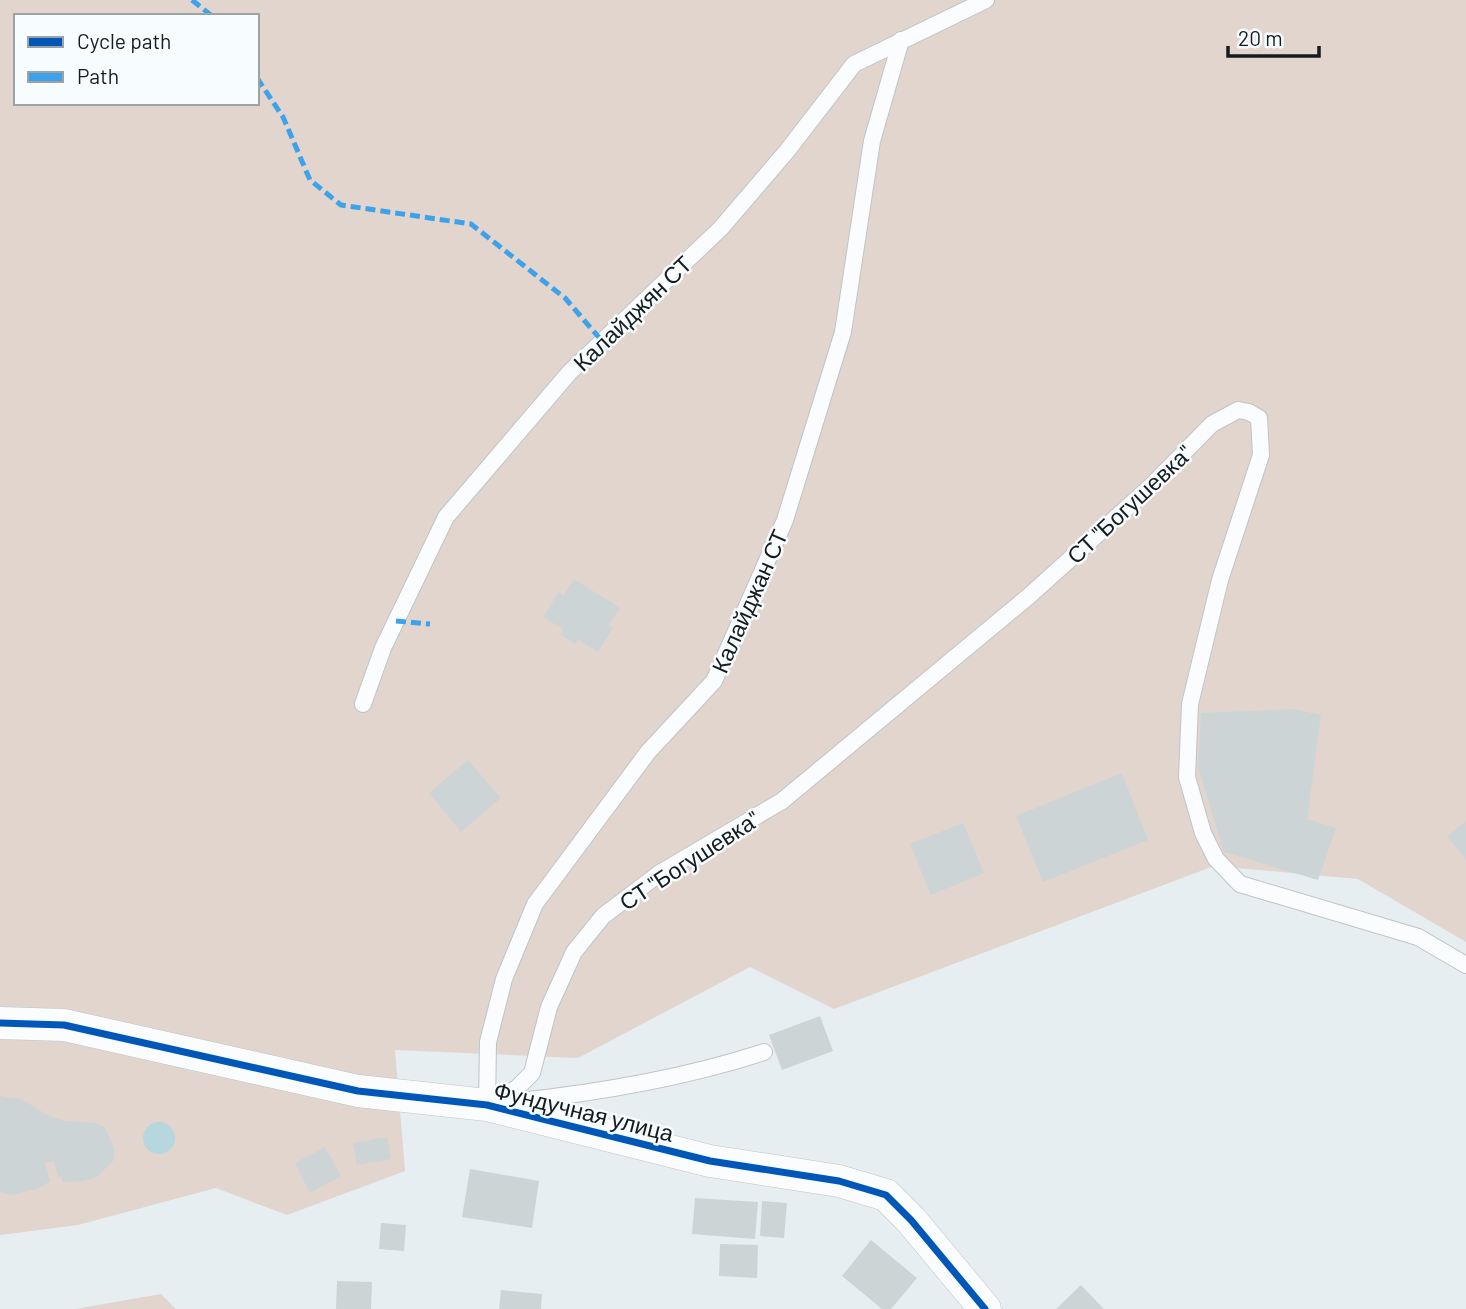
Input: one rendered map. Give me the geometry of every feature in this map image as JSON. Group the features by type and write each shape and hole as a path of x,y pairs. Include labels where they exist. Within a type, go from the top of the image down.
{"street":[{"name":"Фундучная улица","path":"0,1023 64,1025 358,1091 487,1105 710,1161 839,1181 886,1195 911,1220 985,1309"}],"lane":[{"name":"Калайджян СТ","path":"363,704 383,648 446,517 569,373 721,228 787,151 854,64 986,0"},
{"name":"Калайджан СТ","path":"487,1105 488,1042 504,979 535,904 648,752 715,681 785,520 843,332 872,141 901,40"},
{"name":"СТ \"Богушевка\"","path":"487,1105 517,1088 532,1073 549,1007 575,952 603,916 660,873 782,801 1029,596 1150,487 1212,424 1238,410 1249,411 1259,418 1261,455 1220,580 1190,704 1187,777 1203,833 1216,859 1240,884 1418,937 1466,965"},
{"path":"487,1105 596,1093 703,1072 764,1052"}],"shaded area":[{"path":"0,0 1466,0 1466,942 1358,879 1214,866 834,1009 750,967 578,1058 395,1050 405,1171 287,1215 216,1188 78,1225 0,1235"},
{"path":"161,1294 176,1309 75,1309"}],"water":[{"path":"159,1122 171,1126 175,1138 171,1150 159,1154 147,1150 143,1138 147,1126"}],"building":[{"path":"574,579 620,608 609,625 613,628 598,652 578,640 575,644 560,634 563,629 543,617 559,592 563,596"},
{"path":"1293,709 1321,715 1307,819 1336,828 1318,880 1224,852 1198,767 1201,713"},
{"path":"468,760 501,798 461,832 429,793"},
{"path":"1122,773 1148,840 1043,882 1016,816"},
{"path":"1466,821 1466,860 1447,836"},
{"path":"963,823 984,873 931,895 910,844"},
{"path":"820,1016 833,1051 782,1070 769,1035"},
{"path":"0,1096 21,1099 49,1116 67,1121 96,1123 105,1127 114,1148 114,1160 97,1177 63,1182 61,1176 58,1177 54,1161 45,1163 50,1181 39,1188 13,1195 0,1192"},
{"path":"387,1137 391,1159 357,1165 353,1143"},
{"path":"325,1147 341,1176 310,1193 295,1163"},
{"path":"470,1169 539,1181 532,1228 462,1217"},
{"path":"695,1198 758,1202 755,1239 692,1234"},
{"path":"762,1201 787,1203 784,1238 760,1236"},
{"path":"381,1223 406,1225 404,1251 379,1249"},
{"path":"871,1240 917,1278 891,1309 882,1309 842,1276"},
{"path":"720,1244 758,1245 757,1278 719,1276"},
{"path":"337,1281 372,1282 371,1309 336,1309"},
{"path":"1081,1285 1104,1309 1056,1309"},
{"path":"501,1290 542,1294 541,1309 499,1309"}],"marked path":[{"path":"192,0 210,14"},
{"path":"259,81 283,117 310,180 341,205 471,224 565,298 602,341"},
{"path":"396,621 430,624"}],"cycle path":[{"path":"0,1023 64,1025 358,1091 487,1105 710,1161 839,1181 886,1195 911,1220 985,1309"}]}
